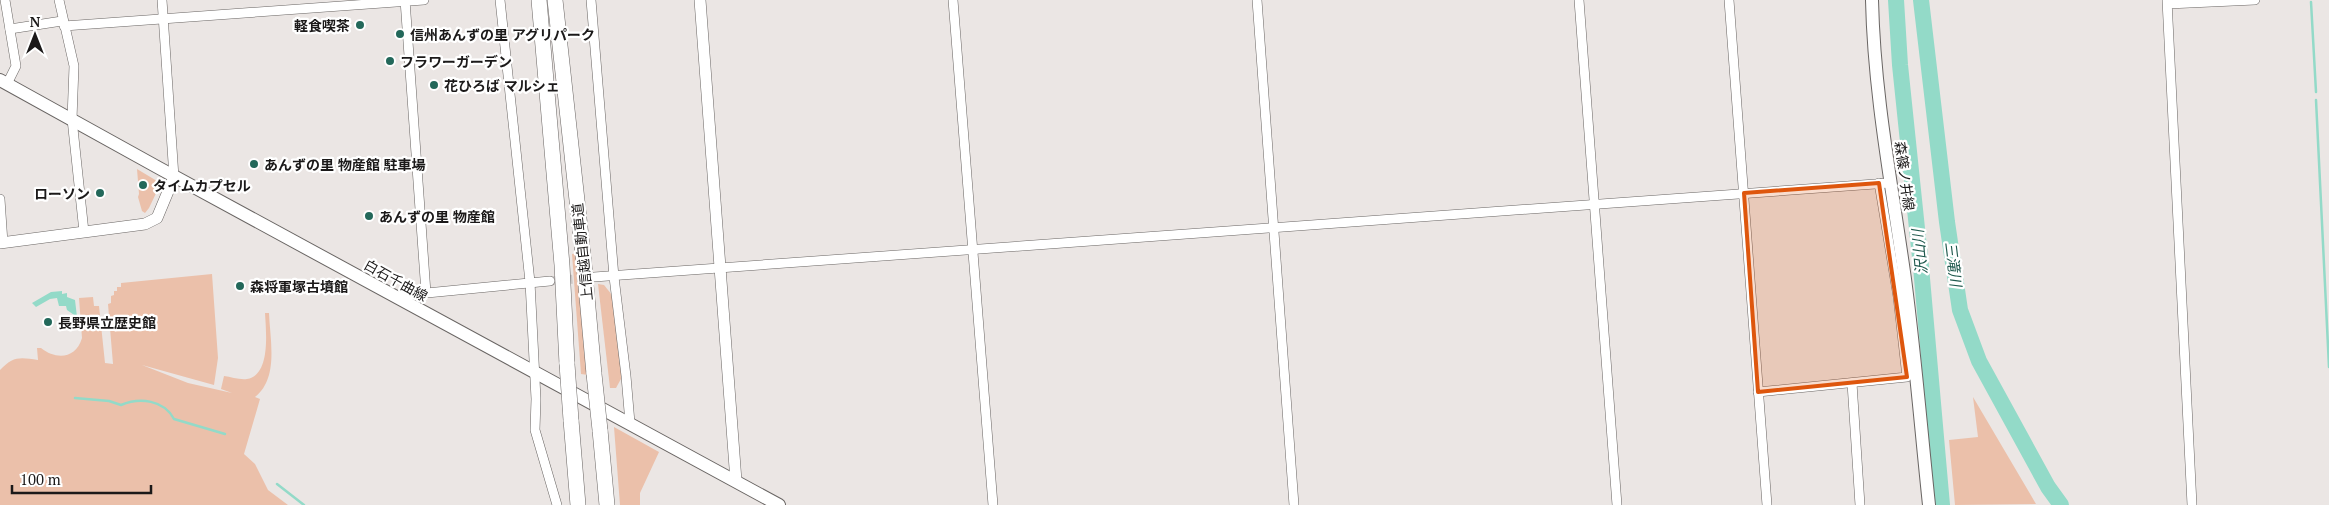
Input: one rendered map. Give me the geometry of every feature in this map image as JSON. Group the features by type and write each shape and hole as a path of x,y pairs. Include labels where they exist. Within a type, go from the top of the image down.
{"highway":[{"name":"上信越自動車道","path":"539,0 562,265 567,364 578,505"},
{"name":"上信越自動車道","path":"555,0 584,264 607,505"}],"main road":[{"name":"森篠ノ井線","path":"1872,0 1884,183 1910,320 1928,505"},
{"name":"白石千曲線","path":"4,82 174,177 779,505"}],"street":[{"path":"4,0 16,66 4,82"},
{"path":"59,0 74,66 72,120 84,232"},
{"path":"0,198 1,243 145,224 156,218 174,177 162,0"},
{"path":"10,29 63,23 164,19 424,0"},
{"path":"500,0 530,282 536,399 535,430 557,505"},
{"path":"591,0 614,277 630,423"},
{"path":"700,0 722,269 736,481"},
{"path":"953,0 993,505"},
{"path":"1257,0 1294,505"},
{"path":"1579,0 1617,505"},
{"path":"1729,0 1767,505"},
{"path":"2192,505 2168,2 2254,0"},
{"path":"405,1 426,293"},
{"path":"594,277 1884,183 1908,378 1758,392"},
{"path":"396,296 550,281"},
{"path":"1852,382 1860,505"}],"highlighted area":[{"path":"1879,183 1907,377 1758,392 1744,193"}],"shaded area":[{"path":"137,169 157,181 159,187 145,213 142,211 138,197"},
{"path":"576,253 588,375 581,374 572,254"},
{"path":"212,274 218,358 214,385 142,365 188,383 232,393 221,389 224,376 247,379 255,376 260,370 264,361 266,341 265,313 269,313 270,369 263,389 255,397 260,399 244,454 255,464 268,490 288,505 0,505 0,370 13,360 26,358 38,360 37,348 59,356 70,354 79,345 82,338 79,298 93,297 94,306 99,306 105,363 113,364 108,304 111,303 111,296 114,295 114,291 117,291 117,287 121,287 121,283"},
{"path":"598,284 604,285 612,295 622,377 616,388 610,388"},
{"path":"62,291 62,294 67,293 67,297 75,300 77,317 67,310 66,306 59,306 57,298 50,299 36,307 32,303 51,292"},
{"path":"1973,397 2036,504 1955,505 1949,440 1978,437"},
{"path":"614,427 659,452 640,493 640,505 620,505"}],"waterway":[{"name":"沢山川","path":"1896,0 1900,65 1921,267 1942,505"},
{"name":"三滝川","path":"1921,0 1947,222 1960,310 1979,361 2048,487 2061,505"},
{"path":"2311,2 2316,92"},
{"path":"2316,100 2329,367"},
{"path":"75,398 109,401 121,405 136,401 151,402 164,408 174,419 225,434"},
{"path":"277,484 304,505"}],"tunnel":[{"path":"550,281 590,278"}],"place":[{"name":"軽食喫茶","path":"360,25"},
{"name":"信州あんずの里 アグリパーク","path":"400,34"},
{"name":"フラワーガーデン","path":"390,61"},
{"name":"花ひろば マルシェ","path":"434,85"},
{"name":"あんずの里 物産館 駐車場","path":"254,164"},
{"name":"タイムカプセル","path":"143,185"},
{"name":"ローソン","path":"100,193"},
{"name":"あんずの里 物産館","path":"369,216"},
{"name":"森将軍塚古墳館","path":"240,286"},
{"name":"長野県立歴史館","path":"48,322"}]}
